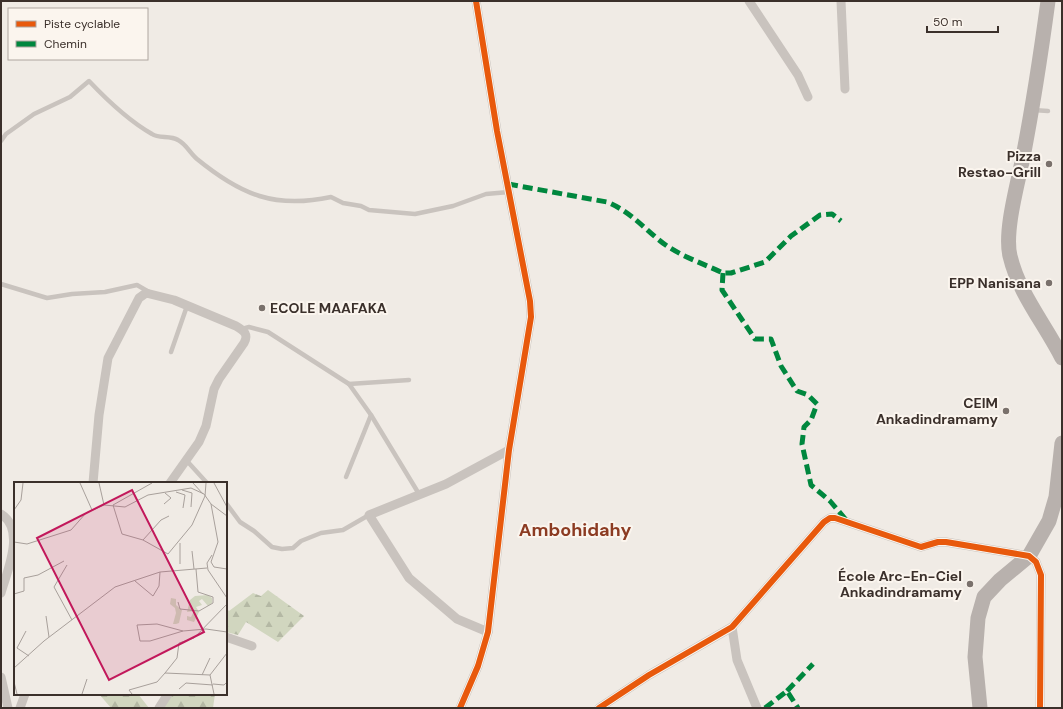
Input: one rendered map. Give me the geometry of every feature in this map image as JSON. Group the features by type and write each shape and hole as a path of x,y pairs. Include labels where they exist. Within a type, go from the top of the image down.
{"main road":[{"path":"1048,1 1032,110 1010,227 1010,254 1019,285 1041,319 1062,358"},
{"path":"980,708 975,657 978,618 984,597 1000,580 1029,556 1049,521 1056,497 1062,443"}],"street":[{"path":"460,708 478,666 488,632 509,450 531,317 530,301 509,192 476,1"},
{"path":"750,1 798,75 808,97"},
{"path":"841,1 846,89"},
{"path":"93,482 99,415 108,358 139,298 146,293 188,306 246,333 246,341 219,379 214,389 206,426 199,442 171,482"},
{"path":"488,632 457,619 409,578 369,515 446,484 509,450"},
{"path":"1,514 9,522 13,537 13,548 1,593"},
{"path":"599,708 650,675 732,627 824,522 830,518 835,518 921,548 938,542 946,542 1029,556 1036,562 1041,575 1040,708"},
{"path":"732,627 737,660 757,708"},
{"path":"227,637 252,646"},
{"path":"1,677 8,708"},
{"path":"20,708 25,695"},
{"path":"159,708 167,695"}],"lane":[{"path":"1,141 6,134 34,114 70,97 89,81 104,96 152,135 176,138 196,158 216,173 252,195 266,199 308,202 331,197 343,204 361,206 369,210 415,214 453,206 486,194 509,192"},
{"path":"1032,110 1048,111"},
{"path":"1,284 48,298 72,294 105,292 137,285 154,295"},
{"path":"171,352 188,306"},
{"path":"242,330 249,327 268,332 349,384 371,415 419,494"},
{"path":"349,384 409,380"},
{"path":"346,477 371,415"},
{"path":"187,461 206,482"},
{"path":"227,504 240,522 254,530 272,547 282,549 293,548 301,541 321,533 343,530 369,515"}],"green space":[{"path":"268,590 304,616 278,642 246,622 238,635 227,632 227,609 229,611 253,593 261,596"},
{"path":"100,695 139,695 149,708 111,708"},
{"path":"167,695 215,695 213,708 154,708"}],"marked path":[{"path":"508,184 607,202 629,214 659,240 674,250 723,273 731,273 765,262 791,236 820,215 832,214 841,221"},
{"path":"723,273 722,290 755,339 771,339 781,366 797,391 808,395 817,404 811,420 804,427 802,444 811,485 830,501 847,521"},
{"path":"787,691 813,664"},
{"path":"765,708 787,691 798,708"}],"cycle path":[{"path":"460,708 478,666 488,632 509,450 531,317 530,301 497,131 476,1"},
{"path":"599,708 649,675 732,627 824,522 830,518 835,518 921,547 938,542 946,542 1029,556 1036,562 1041,575 1040,708"}],"place":[{"name":"Pizza Restao-Grill","path":"1049,164"},
{"name":"EPP Nanisana","path":"1049,283"},
{"name":"ECOLE MAAFAKA","path":"262,308"},
{"name":"CEIM Ankadindramamy","path":"1006,411"},
{"name":"École Arc-En-Ciel Ankadindramamy","path":"970,584"}],"district":[{"name":"Ambohidahy","path":"575,530"}]}
